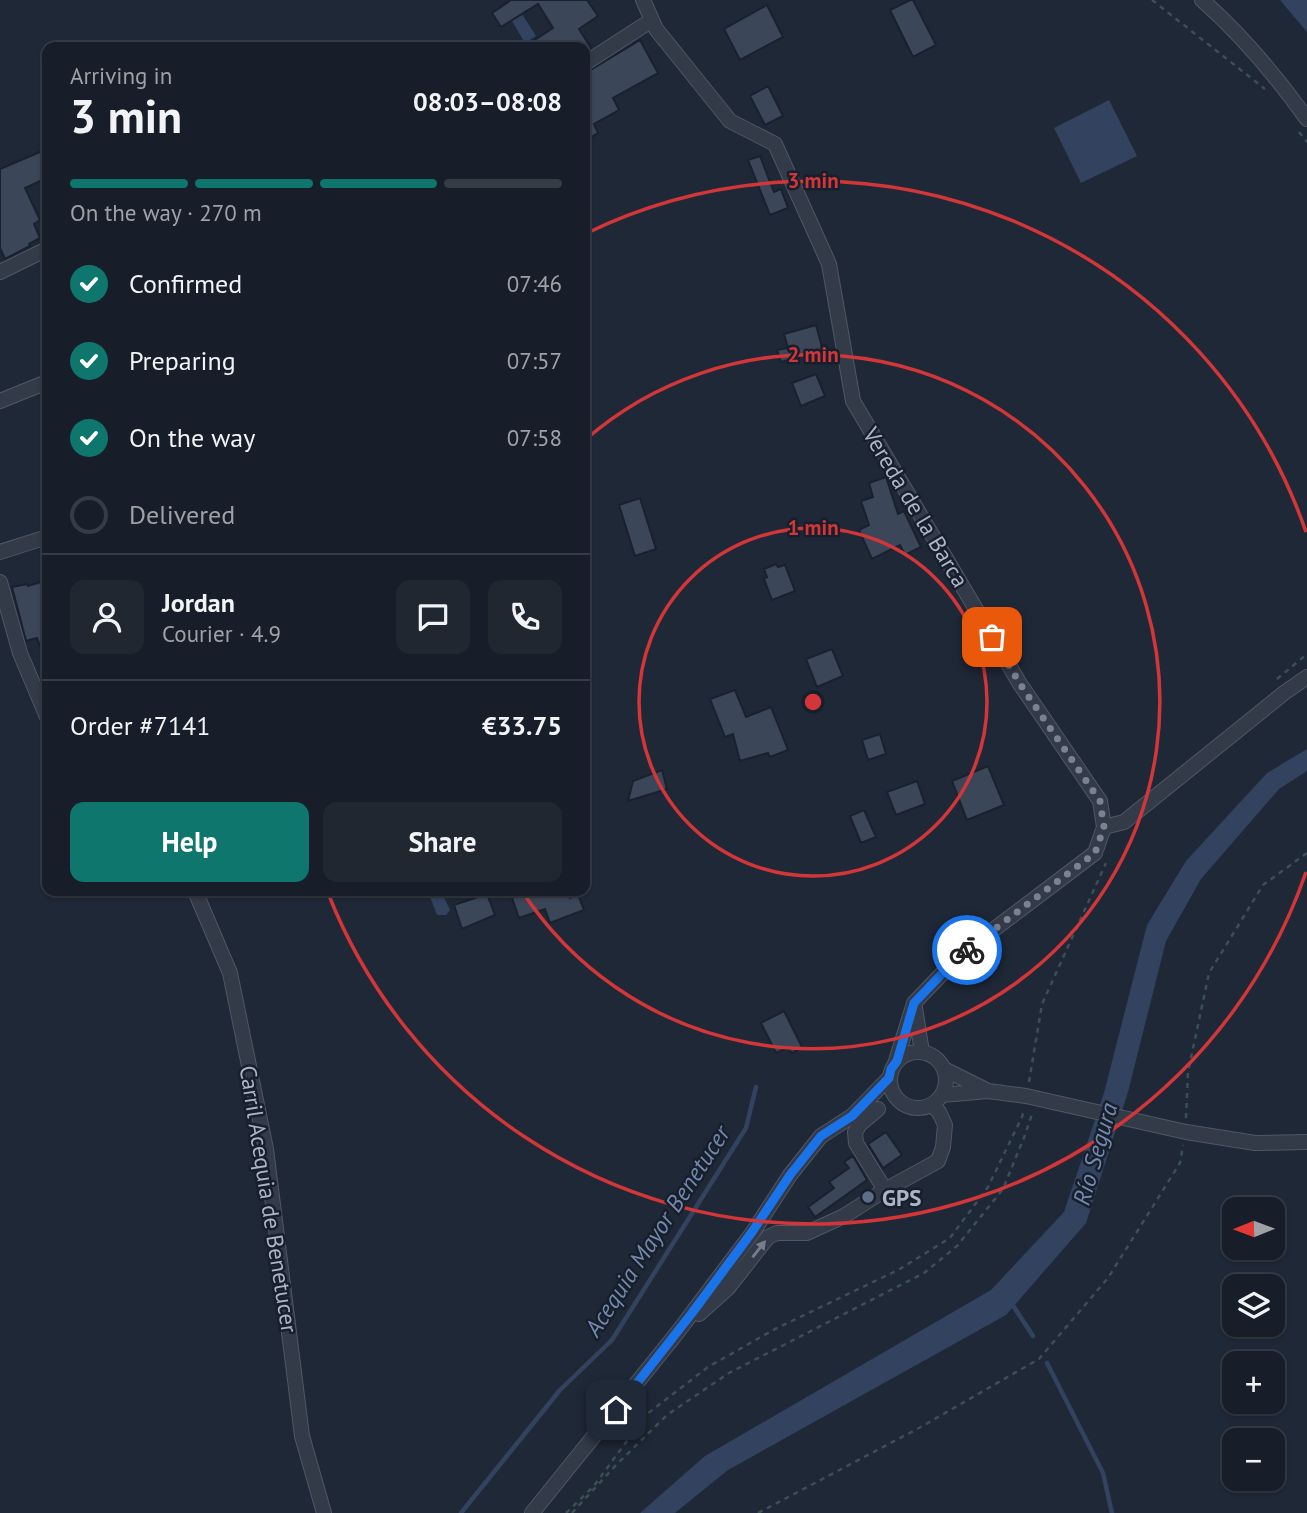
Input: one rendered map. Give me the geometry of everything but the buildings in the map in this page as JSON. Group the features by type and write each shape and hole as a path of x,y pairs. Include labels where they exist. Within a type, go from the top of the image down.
{"street":[{"name":"Vereda de la Barca","path":"643,0 656,29 730,121 775,144 829,264 853,401 1020,684 1100,801 1104,827"},
{"path":"1202,0 1227,22 1307,119"},
{"path":"590,60 652,20"},
{"path":"0,272 42,251"},
{"path":"0,401 42,384"},
{"path":"0,552 42,539"},
{"path":"0,583 20,653 42,705"},
{"path":"897,1061 914,1003 960,955 1095,853 1104,827 1125,822 1307,677"},
{"name":"Carril Acequia de Benetucer","path":"197,896 230,973 266,1149 302,1436 324,1513"},
{"path":"914,1003 922,1052"},
{"path":"922,1052 939,1061 944,1069 946,1087 937,1100 925,1108 916,1109 894,1097 889,1078 891,1069 904,1055 922,1052"},
{"path":"944,1069 988,1091 1037,1099 1186,1132 1255,1143 1307,1142"},
{"path":"532,1513 677,1333 821,1136 852,1116 889,1078"},
{"path":"937,1100 988,1091"},
{"path":"677,1333 728,1288 768,1237 777,1233 807,1234 844,1216 938,1161 943,1147 945,1125 937,1100"},
{"path":"852,1116 901,1103"},
{"path":"878,1109 860,1124 855,1132 856,1143 885,1190"}],"path":[{"path":"1152,0 1270,93"},
{"path":"1300,132 1307,142"},
{"path":"758,1513 919,1428 1039,1359 1108,1278 1180,1163 1186,1132 1188,1072 1209,973 1263,885 1307,853"},
{"path":"572,1513 667,1415 729,1373 924,1273 957,1245 1003,1189 1026,1135 1037,1099"}],"water":[{"path":"1280,0 1307,0 1307,32"},
{"path":"522,14 536,36 524,42 512,21"},
{"path":"1109,100 1137,156 1081,183 1054,128"},
{"name":"Río Segura","path":"1307,749 1307,771 1279,789 1201,879 1166,941 1128,1092 1086,1223 1006,1315 728,1470 675,1513 640,1513 705,1456 991,1290 1064,1212 1104,1093 1147,925 1186,861 1267,773"},
{"path":"430,896 443,896 450,910 446,915 437,915"}],"waterway":[{"name":"Acequia Mayor Benetucer","path":"461,1513 560,1390 612,1340 746,1128 756,1087"},
{"path":"1012,1304 1033,1336"},
{"path":"1047,1363 1103,1473 1112,1513"}],"way so far":[{"path":"967,950 1095,853 1104,827 1100,801 1020,684 992,637"}],"place":[{"name":"GPS","path":"868,1197"}],"route":[{"path":"616,1410 692,1313 821,1136 852,1116 889,1078 897,1061 914,1003 967,950"}]}
